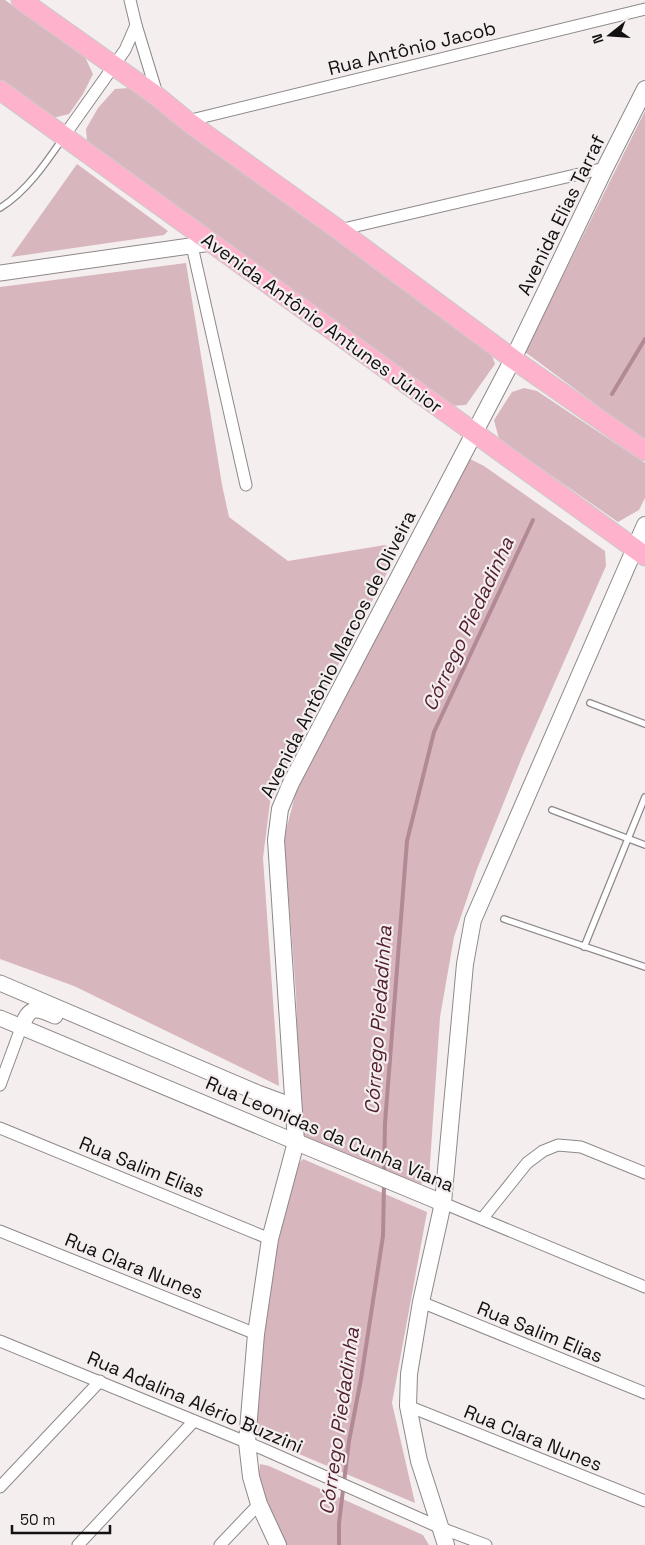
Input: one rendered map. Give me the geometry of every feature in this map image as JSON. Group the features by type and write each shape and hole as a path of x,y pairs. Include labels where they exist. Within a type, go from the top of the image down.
{"main road":[{"path":"21,0 158,97 187,121 339,230 513,359 645,451"},
{"name":"Avenida Elias Tarraf","path":"513,359 645,89"},
{"name":"Avenida Antônio Antunes Júnior","path":"0,90 640,552"},
{"name":"Avenida Antônio Marcos de Oliveira","path":"278,1545 259,1504 251,1477 247,1442 256,1334 270,1239 303,1145 293,1106 276,840 280,809 291,783 513,359"},
{"path":"446,1545 419,1461 408,1406 409,1374 421,1302 443,1203 465,964 473,920 640,552 645,525"},
{"name":"Rua Leonidas da Cunha Viana","path":"303,1145 443,1203"}],"street":[{"path":"130,0 158,97"},
{"path":"644,0 645,4"},
{"name":"Rua Antônio Jacob","path":"187,121 645,10"},
{"path":"64,136 114,67 125,50 136,25"},
{"path":"339,230 605,168"},
{"path":"0,273 211,243"},
{"path":"192,246 246,485"},
{"name":"Rua Leonidas da Cunha Viana","path":"0,983 258,1094 293,1106"},
{"path":"0,1085 28,1013 40,1010 76,1024 92,1022"},
{"name":"Rua Leonidas da Cunha Viana","path":"0,1018 303,1145"},
{"name":"Rua Salim Elias","path":"0,1128 270,1239"},
{"path":"482,1219 527,1163 544,1150 558,1146 581,1147 645,1173"},
{"name":"Rua Leonidas da Cunha Viana","path":"443,1203 645,1287"},
{"name":"Rua Clara Nunes","path":"0,1231 256,1334"},
{"name":"Rua Salim Elias","path":"421,1302 645,1393"},
{"name":"Rua Adalina Alério Buzzini","path":"1,1343 100,1381 247,1442 441,1528 486,1545"},
{"path":"0,1487 100,1381"},
{"name":"Rua Clara Nunes","path":"408,1406 645,1501"},
{"path":"78,1545 194,1421"},
{"path":"220,1545 259,1504"}],"lane":[{"path":"0,208 12,200 47,160 64,136"},
{"path":"590,702 645,724"},
{"path":"584,947 645,797"},
{"path":"552,810 645,845"},
{"path":"504,919 645,967"}],"shaded area":[{"path":"0,0 5,0 85,57 93,74 83,94 69,114 49,119 0,83"},
{"path":"130,88 490,350 495,364 466,405 451,406 87,141 86,129 98,108 115,89"},
{"path":"645,111 645,439 644,440 525,352"},
{"path":"77,164 168,231 164,235 11,257"},
{"path":"186,263 222,485 229,517 288,561 385,545 397,554 299,739 270,802 263,858 279,1086 74,986 0,959 0,287"},
{"path":"524,388 537,391 645,463 645,498 639,510 618,522 499,439 494,420 512,392"},
{"path":"468,458 484,466 605,551 606,566 522,757 477,869 454,937 440,1017 429,1178 421,1184 301,1138 296,994 284,838 296,792"},
{"path":"303,1159 427,1212 392,1403 415,1503 254,1435 267,1288 297,1165"},
{"path":"260,1464 269,1466 423,1535 429,1545 282,1545 258,1482"}],"waterway":[{"name":"Córrego Piedadinha","path":"612,394 645,339"},
{"name":"Córrego Piedadinha","path":"384,1174 385,1123 407,841 434,732 533,520"},
{"name":"Córrego Piedadinha","path":"339,1545 339,1523 349,1441 361,1379 383,1236 384,1183"}]}
